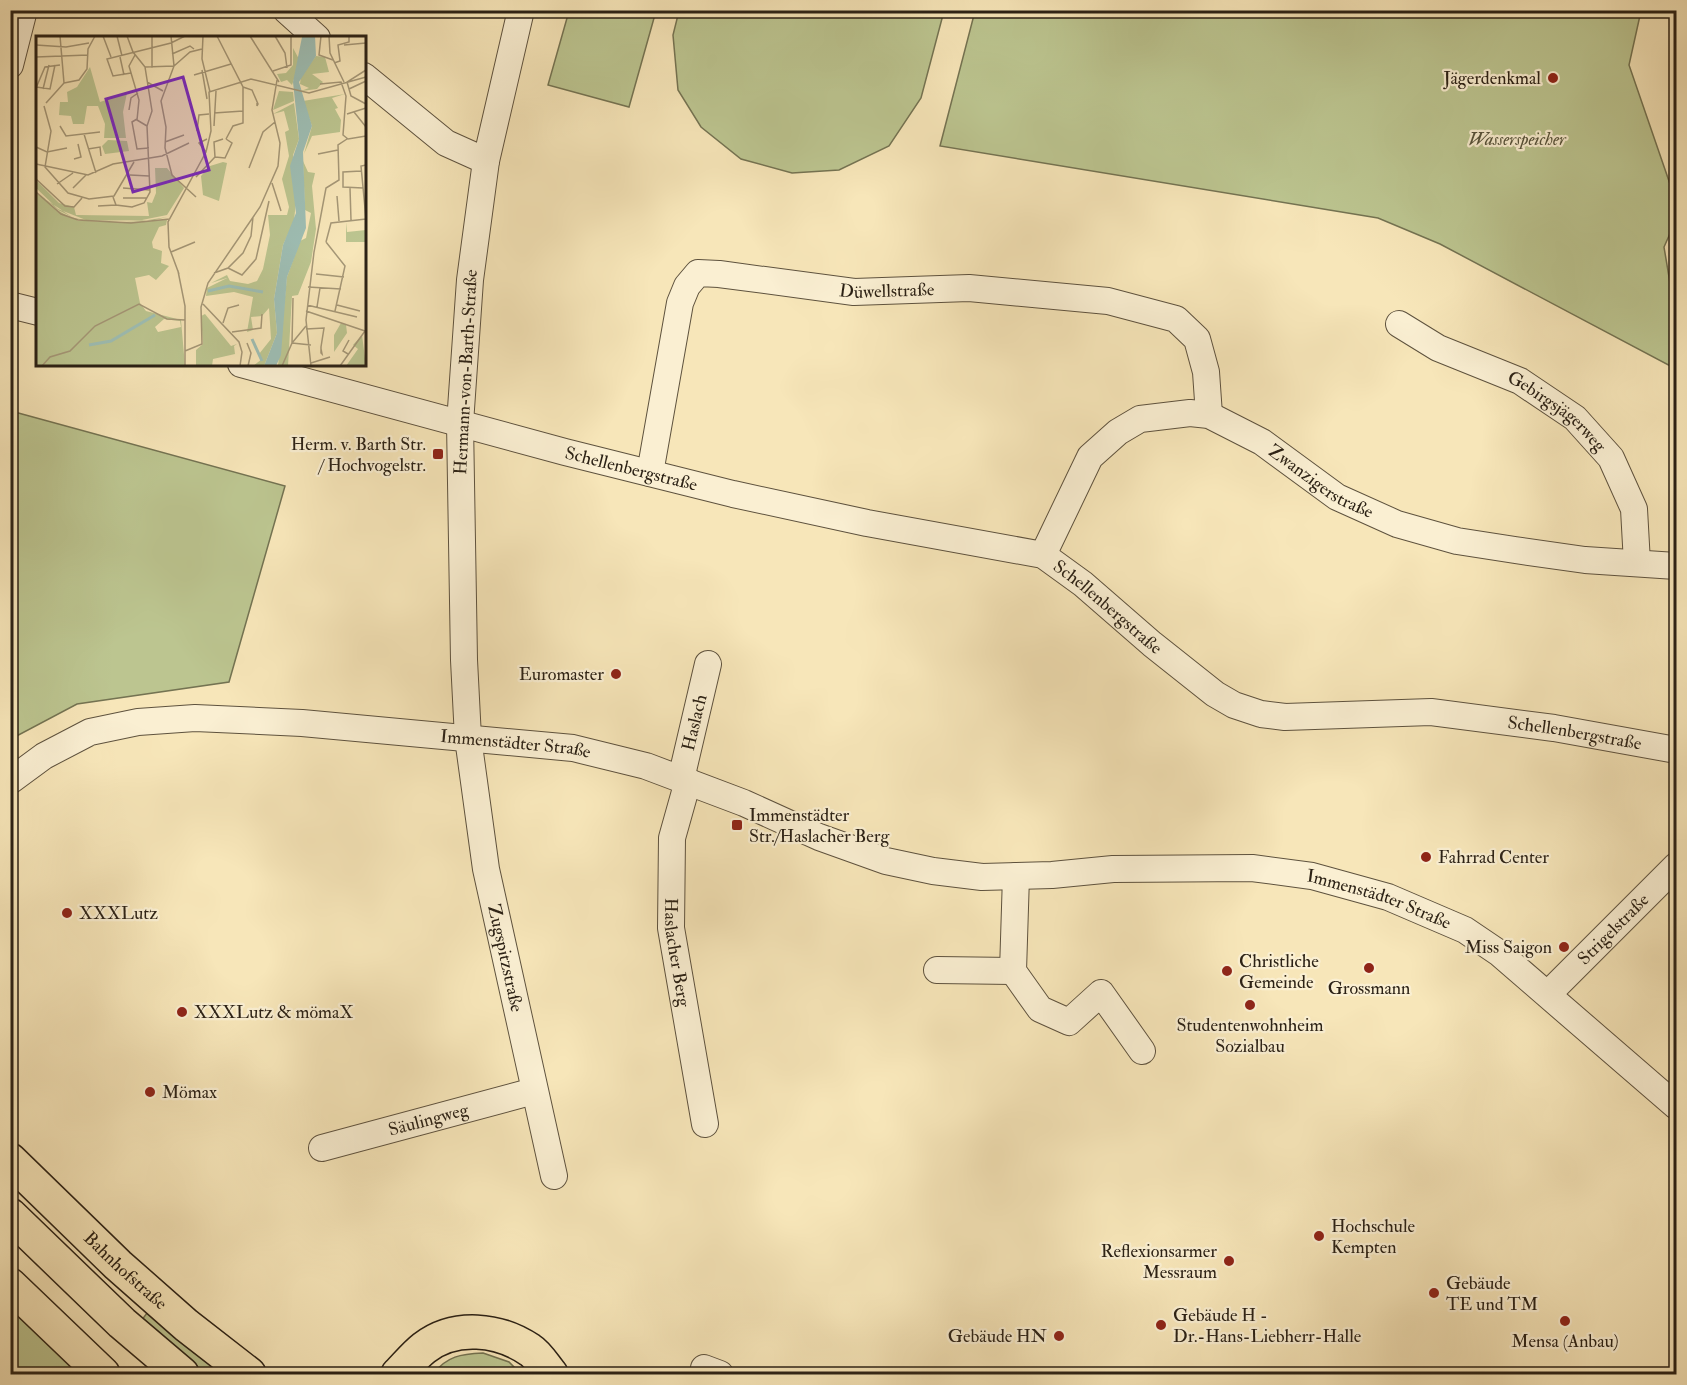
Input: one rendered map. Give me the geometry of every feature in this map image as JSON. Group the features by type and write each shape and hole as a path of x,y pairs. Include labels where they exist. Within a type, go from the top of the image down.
{"main road":[{"name":"Bahnhofstraße","path":"10,1160 118,1265 186,1325 249,1374"},
{"path":"10,1215 122,1323 182,1374"},
{"path":"10,1285 103,1374"},
{"path":"398,1374 418,1361 447,1336 471,1332 502,1336 532,1350 551,1374"}],"street":[{"path":"10,65 24,10"},
{"name":"Hermann-von-Barth-Straße","path":"468,738 460,423 470,280 486,161 521,10"},
{"path":"290,23 313,36"},
{"path":"366,78 446,142 486,161"},
{"name":"Düwellstraße","path":"650,473 680,303 687,286 698,273 854,292 969,288 1108,301 1176,319 1197,339 1206,372 1209,415"},
{"path":"10,305 36,312"},
{"name":"Gebirgsjägerweg","path":"1399,324 1438,348 1520,381 1575,418 1611,458 1634,509 1637,563"},
{"name":"Schellenbergstraße","path":"248,366 650,473 790,507 1043,555 1083,584 1152,644 1215,694 1234,705 1261,714 1285,717 1431,712 1554,728 1677,750"},
{"name":"Zwanzigerstraße","path":"1043,555 1090,458 1118,432 1140,419 1190,413 1209,415 1262,442 1337,497 1397,524 1457,541 1515,550 1586,560 1677,566"},
{"name":"Haslach","path":"685,780 708,664"},
{"name":"Immenstädter Straße","path":"10,781 44,756 90,732 138,722 195,718 302,723 573,748 646,766 744,803 819,837 886,861 933,871 982,877 1184,867 1252,868 1312,876 1388,897 1465,930 1499,953 1677,1106"},
{"name":"Zugspitzstraße","path":"468,738 486,869 554,1176"},
{"name":"Haslacher Berg","path":"685,780 672,838 671,928 705,1124"},
{"name":"Strigelstraße","path":"1548,994 1677,866"},
{"path":"1016,876 1013,971 1040,1009 1069,1022 1101,993 1142,1051"},
{"path":"937,970 1013,971"},
{"name":"Säulingweg","path":"322,1148 534,1091"}],"green space":[{"path":"679,10 944,11 921,98 889,146 839,170 792,173 741,159 701,127 678,90 673,35"},
{"path":"569,11 656,11 629,107 548,85"},
{"name":"Wasserspeicher","path":"975,11 1641,11 1629,65 1670,184 1676,212 1676,220 1664,247 1676,319 1676,369 1440,244 1378,218 940,146"},
{"path":"11,411 285,486 229,682 77,704 11,739"},
{"path":"11,1308 84,1374 11,1374"},
{"path":"150,1309 236,1374 198,1374 138,1325"},
{"path":"483,1353 509,1362 521,1374 433,1374 444,1363 455,1357"}],"place":[{"name":"Jägerdenkmal","path":"1553,78"},
{"name":"Herm. v. Barth Str. / Hochvogelstr.","path":"438,454"},
{"name":"Euromaster","path":"616,674"},
{"name":"Immenstädter Str./Haslacher Berg","path":"737,825"},
{"name":"Fahrrad Center","path":"1426,857"},
{"name":"XXXLutz","path":"67,913"},
{"name":"Miss Saigon","path":"1564,947"},
{"name":"Grossmann","path":"1369,968"},
{"name":"Christliche Gemeinde","path":"1227,971"},
{"name":"Studentenwohnheim Sozialbau","path":"1250,1005"},
{"name":"XXXLutz & mömaX","path":"182,1012"},
{"name":"Mömax","path":"150,1092"},
{"name":"Hochschule Kempten","path":"1319,1236"},
{"name":"Reflexionsarmer Messraum","path":"1229,1261"},
{"name":"Gebäude TE und TM","path":"1434,1293"},
{"name":"Mensa (Anbau)","path":"1565,1321"},
{"name":"Gebäude H - Dr.-Hans-Liebherr-Halle","path":"1161,1325"},
{"name":"Gebäude HN","path":"1059,1336"}]}
